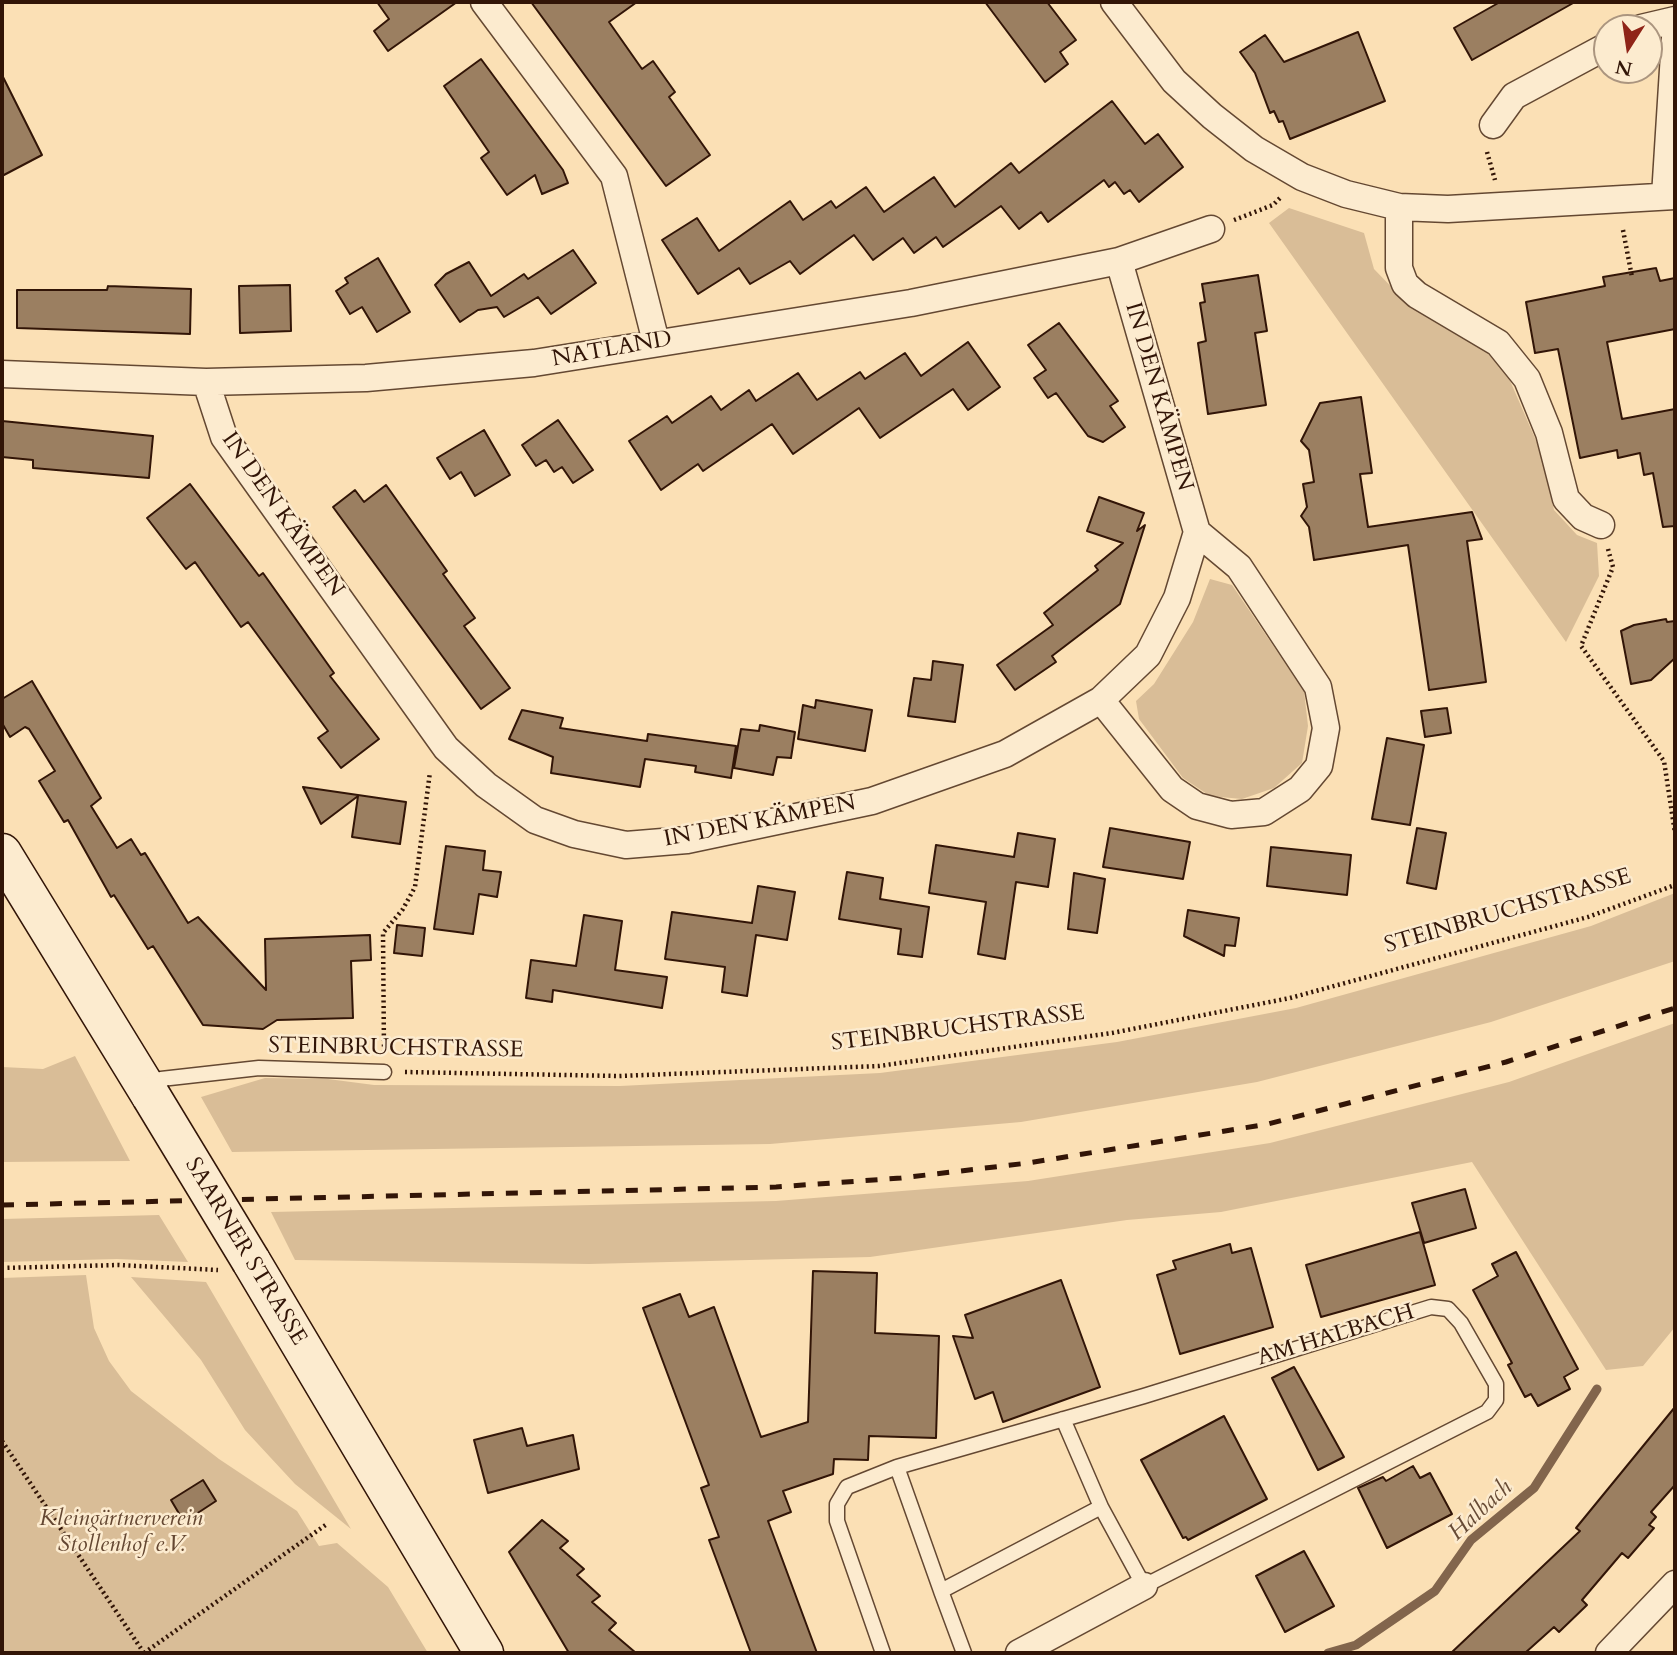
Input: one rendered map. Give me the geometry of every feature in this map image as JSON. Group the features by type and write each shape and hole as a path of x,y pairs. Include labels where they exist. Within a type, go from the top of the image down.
{"main road":[{"name":"SAARNER STRASSE","path":"8,875 148,1091 484,1653"}],"street":[{"path":"484,2 614,176 656,342"},
{"path":"1114,2 1174,81 1254,149 1302,177 1346,194 1399,207 1505,207 1670,196 1675,38"},
{"path":"1493,125 1514,96 1593,54"},
{"path":"1399,207 1399,268 1405,284 1417,295 1497,343 1527,379 1549,433 1566,499 1583,517 1601,525"},
{"name":"NATLAND","path":"2,374 206,382 366,378 521,365 911,303 1119,261 1211,229"},
{"name":"IN DEN KÄMPEN","path":"206,382 224,437 446,748 486,785 535,820 574,834 626,845 687,840 872,801 1005,754 1101,700 1147,655 1177,598 1197,532 1119,261"},
{"path":"1101,700 1172,789 1197,806 1231,815 1264,812 1300,789 1319,765 1326,728 1318,687 1239,567 1197,532"},
{"path":"1609,1653 1675,1584"},
{"name":"AM HALBACH","path":"1019,1653 1144,1586"}],"lane":[{"name":"STEINBRUCHSTRASSE","path":"148,1091 161,1079 259,1068 384,1072"},
{"name":"AM HALBACH","path":"883,1653 837,1521 837,1504 847,1487 897,1467 1431,1307 1448,1309 1461,1323 1496,1384 1496,1400 1487,1412 1144,1586"},
{"path":"1063,1419 1101,1507 1144,1586"},
{"path":"897,1467 964,1653"},
{"path":"941,1591 1101,1507"}],"path":[{"path":"1493,125 1486,156 1505,207"},
{"path":"1211,229 1273,205"},
{"path":"1623,230 1632,277"},
{"path":"1601,525 1614,567 1581,646 1664,761 1675,833"},
{"path":"384,1072 383,933 403,909 415,887 430,769 446,748"},
{"name":"STEINBRUCHSTRASSE","path":"384,1072 619,1076 879,1066 1098,1035 1290,998 1588,917 1675,885"},
{"path":"2,1268 118,1265 225,1271 253,1264"},
{"path":"2,1441 144,1653 327,1524"}],"green space":[{"path":"1289,208 1364,233 1374,269 1409,305 1485,350 1508,376 1541,452 1554,510 1577,535 1597,543 1599,576 1566,642 1269,223"},
{"path":"1210,579 1232,585 1304,691 1308,726 1302,763 1274,788 1242,799 1210,796 1183,778 1139,719 1136,701 1154,684 1193,622"},
{"path":"1675,893 1675,961 1491,1022 1257,1082 1021,1122 770,1144 232,1152 201,1097 265,1078 328,1079 374,1085 620,1086 880,1073 1117,1042 1296,1008 1591,926"},
{"path":"1675,1023 1675,1327 1643,1366 1606,1370 1472,1162 1221,1212 1127,1220 870,1257 589,1264 295,1260 271,1212 776,1201 1028,1181 1270,1143 1509,1082"},
{"path":"75,1056 130,1161 2,1162 2,1067 43,1069"},
{"path":"159,1215 188,1262 117,1259 2,1262 2,1219"},
{"name":"Kleingärtnerverein Stollenhof e.V.","path":"86,1275 94,1328 109,1361 131,1391 219,1459 297,1511 319,1546 337,1543 388,1587 428,1653 2,1653 2,1278"},
{"path":"131,1277 206,1282 351,1529 295,1484 245,1430 201,1360"}],"building":[{"path":"377,2 457,2 388,51 374,31 389,19"},
{"path":"531,2 637,2 609,22 642,69 653,61 675,92 669,97 710,155 666,186"},
{"path":"985,2 1047,2 1076,40 1060,52 1068,64 1045,82"},
{"path":"1500,2 1575,2 1472,60 1454,28"},
{"path":"1358,32 1385,101 1290,139 1283,121 1279,122 1274,111 1270,113 1255,73 1240,52 1265,35 1284,62"},
{"path":"481,59 563,170 568,183 542,194 535,175 507,195 481,158 489,152 444,86"},
{"path":"2,75 42,155 2,176"},
{"path":"1112,101 1145,144 1158,134 1183,167 1139,202 1130,190 1124,194 1115,182 1109,187 1104,180 1048,222 1041,212 1019,229 1001,206 943,247 936,237 914,253 903,238 873,260 854,235 800,274 790,261 750,284 739,268 698,294 662,240 697,218 719,251 790,201 803,220 831,201 836,208 866,187 884,212 934,177 955,207 1011,163 1019,173"},
{"path":"573,250 596,283 551,314 538,297 504,317 497,307 478,310 460,322 435,285 446,274 469,262 491,296 524,274 528,279"},
{"path":"378,258 410,312 377,332 362,307 350,314 336,291 348,283 345,278"},
{"path":"1656,268 1660,281 1675,278 1675,329 1607,342 1622,419 1675,409 1675,526 1663,527 1653,473 1644,475 1640,453 1618,458 1617,450 1580,458 1558,349 1535,353 1526,302 1605,286 1603,277"},
{"path":"1258,275 1267,331 1255,333 1266,405 1208,414 1198,343 1206,341 1200,303 1205,302 1202,284"},
{"path":"290,285 291,331 240,333 239,286"},
{"path":"108,286 191,289 190,334 17,328 17,290 107,290"},
{"path":"1059,323 1118,401 1110,406 1125,427 1103,442 1088,436 1056,393 1048,398 1034,378 1046,370 1028,345"},
{"path":"968,342 1000,387 968,410 953,389 880,438 859,408 793,454 772,424 703,471 698,464 661,490 629,441 667,416 672,423 711,396 721,410 749,390 756,401 798,373 817,400 860,372 865,379 905,353 921,376"},
{"path":"1361,397 1372,473 1360,474 1368,527 1472,512 1482,539 1467,541 1486,682 1429,690 1408,545 1314,560 1309,527 1301,516 1307,507 1303,484 1314,482 1309,450 1301,441 1320,403"},
{"path":"558,420 593,470 573,483 562,467 554,472 546,460 536,466 522,445"},
{"path":"2,421 153,436 149,478 33,468 33,460 2,457"},
{"path":"484,430 510,475 475,496 461,472 450,479 437,458"},
{"path":"190,484 259,576 263,573 334,673 330,676 379,739 341,768 318,738 328,731 248,622 241,627 195,562 186,569 147,518"},
{"path":"386,485 447,571 443,574 475,618 464,626 510,688 481,709 333,507 355,490 364,502"},
{"path":"1099,497 1144,513 1137,531 1145,525 1120,604 1052,656 1056,662 1015,690 997,665 1053,625 1044,613 1098,570 1095,566 1123,543 1087,531"},
{"path":"1666,619 1667,622 1675,621 1675,658 1651,680 1631,684 1621,631 1634,625"},
{"path":"933,661 963,665 955,722 908,716 914,678 931,680"},
{"path":"32,681 101,798 91,806 117,848 131,839 141,855 145,853 188,923 198,917 266,990 265,939 370,935 371,960 351,961 353,1018 277,1020 263,1029 203,1025 153,946 148,949 114,895 111,897 68,820 64,822 39,781 55,771 29,729 25,727 10,737 2,723 2,699"},
{"path":"816,700 872,710 865,751 798,739 803,705 815,708"},
{"path":"1447,708 1451,733 1425,737 1421,711"},
{"path":"522,710 563,718 560,728 647,741 648,734 736,746 731,778 695,772 696,766 645,759 640,787 551,773 553,757 509,739"},
{"path":"760,725 795,732 791,758 777,757 773,775 734,768 741,729 759,731"},
{"path":"1387,738 1424,745 1410,825 1372,819"},
{"path":"303,787 406,802 400,844 352,837 358,796 321,824"},
{"path":"1110,828 1190,842 1183,879 1103,867"},
{"path":"1417,828 1446,833 1436,889 1407,883"},
{"path":"1018,833 1055,839 1048,887 1016,882 1005,959 978,954 986,902 929,893 936,845 1014,857"},
{"path":"446,846 485,851 483,870 501,872 497,897 479,894 473,934 434,929"},
{"path":"1271,847 1351,855 1347,895 1267,886"},
{"path":"847,872 883,878 880,899 929,907 922,957 898,954 901,929 839,919"},
{"path":"1074,873 1105,879 1097,933 1068,929"},
{"path":"758,886 795,892 787,940 756,935 747,996 722,992 725,967 665,959 672,912 752,923"},
{"path":"1188,910 1239,918 1235,946 1225,945 1224,956 1184,936"},
{"path":"584,915 622,921 615,970 667,977 662,1008 553,990 552,1002 526,998 531,960 576,966"},
{"path":"397,925 425,928 422,956 394,953"},
{"path":"1465,1189 1476,1228 1424,1243 1412,1203"},
{"path":"1420,1232 1435,1285 1321,1317 1306,1265"},
{"path":"1230,1244 1232,1253 1251,1248 1273,1327 1180,1354 1157,1275 1176,1269 1173,1261"},
{"path":"1516,1252 1578,1369 1564,1377 1570,1389 1538,1406 1531,1394 1525,1397 1508,1365 1512,1363 1473,1290 1498,1276 1492,1264"},
{"path":"813,1271 877,1273 875,1333 939,1336 936,1438 869,1436 868,1460 834,1459 833,1474 783,1491 791,1512 768,1521 817,1653 751,1653 709,1540 719,1537 701,1488 709,1485 643,1308 680,1294 689,1317 714,1307 761,1437 808,1422"},
{"path":"1061,1280 1100,1387 1003,1422 993,1392 975,1399 953,1336 973,1338 965,1315"},
{"path":"1294,1367 1344,1457 1318,1470 1272,1378"},
{"path":"1675,1407 1675,1485 1651,1512 1656,1517 1649,1525 1654,1528 1628,1558 1622,1553 1582,1600 1587,1605 1559,1632 1554,1627 1525,1653 1451,1653 1580,1531 1576,1528"},
{"path":"1224,1416 1267,1499 1188,1540 1183,1538 1141,1460"},
{"path":"522,1428 527,1446 573,1435 579,1469 488,1493 474,1440"},
{"path":"1413,1466 1420,1478 1430,1473 1452,1514 1387,1548 1358,1488 1383,1477 1386,1481"},
{"path":"203,1480 216,1501 184,1522 171,1500"},
{"path":"542,1520 568,1541 560,1548 584,1569 577,1575 600,1596 592,1602 616,1623 609,1630 636,1653 569,1653 509,1552"},
{"path":"1304,1551 1334,1606 1285,1632 1256,1576"}],"waterway":[{"name":"Halbach","path":"1328,1653 1356,1645 1435,1591 1471,1540 1534,1488 1597,1389"}],"railway":[{"path":"2,1205 776,1187 901,1178 1028,1163 1268,1124 1506,1062 1675,1008"}]}
